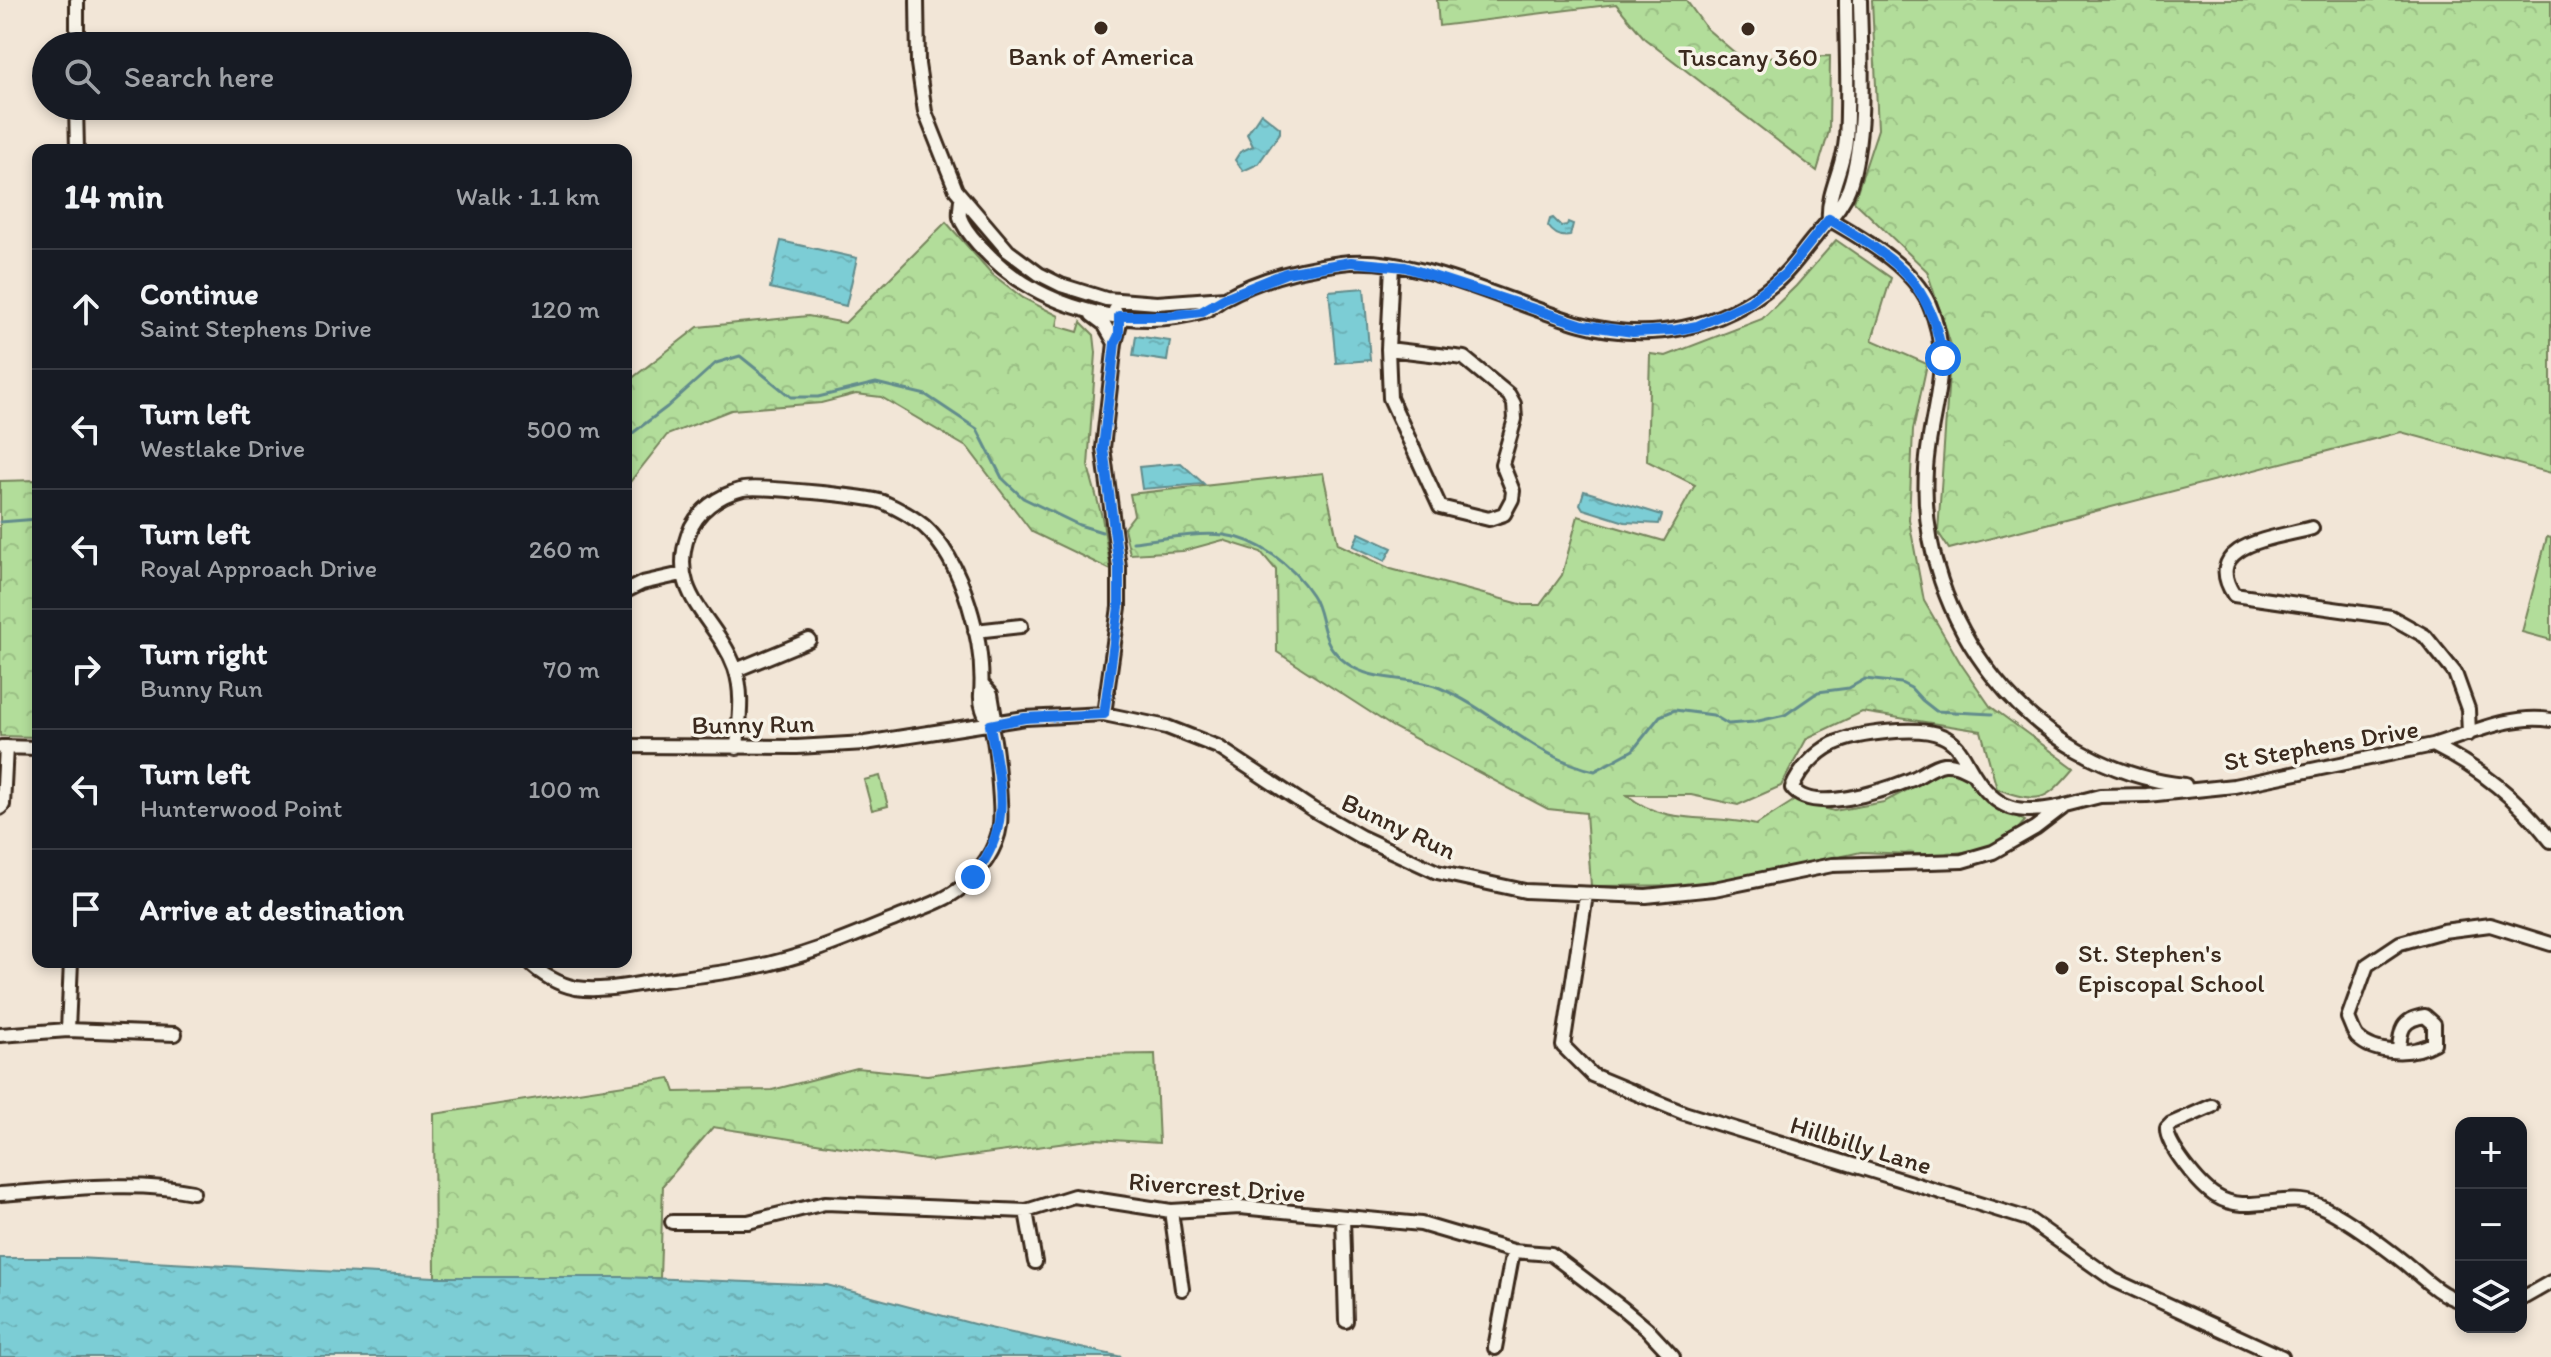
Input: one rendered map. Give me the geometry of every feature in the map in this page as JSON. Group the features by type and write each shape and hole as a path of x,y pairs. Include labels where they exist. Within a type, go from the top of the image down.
{"street":[{"path":"77,0 77,32"},
{"path":"917,0 918,64 925,112 961,199 960,216 994,261 1038,291 1087,311 1119,316 1167,316 1201,312 1225,298 1286,273 1351,262 1392,265 1445,279 1583,325 1633,332 1697,326 1750,302 1785,274 1829,219 1841,209 1858,148 1860,0"},
{"path":"1829,219 1827,203 1846,142 1846,0"},
{"path":"76,120 77,144"},
{"path":"961,199 973,208 1008,251 1026,266 1061,285 1106,299 1157,303 1225,298"},
{"path":"1829,219 1883,251 1904,272 1928,301 1938,329 1943,358 1939,399 1929,439 1926,516 1936,568 1948,604 1969,645 2020,709 2056,736 2103,762 2150,779 2208,787"},
{"path":"1388,349 1464,358 1509,395 1514,404 1515,419 1502,464 1513,491 1504,514 1489,519 1440,507 1390,398 1388,349 1392,265"},
{"path":"1104,714 1119,607 1119,567 1103,448 1119,316 1106,299"},
{"path":"1087,311 1104,324 1115,343"},
{"path":"534,968 566,986 579,989 603,989 742,970 806,955 945,898 973,877 994,845 1000,826 995,757 981,695 983,685 975,631 963,585 944,550 924,527 882,502 748,488 733,492 704,509 689,530 683,552 682,574 736,670 742,693 737,748"},
{"path":"2312,528 2247,545 2231,556 2225,566 2225,581 2234,595 2391,617 2425,636 2455,673 2468,709 2469,734"},
{"path":"632,588 682,574"},
{"path":"975,631 1021,626"},
{"path":"736,670 809,640"},
{"name":"Bunny Run","path":"632,746 737,748 865,743 1025,718 1104,714 1167,727 1218,747 1349,830 1437,872 1525,891 1586,895 1646,896 1714,889 1832,865 1881,861 1962,861 1993,852 2035,828 2065,805 2100,796 2147,795 2208,787"},
{"path":"2433,745 2500,724 2539,717 2551,720"},
{"path":"1973,773 1956,764 1944,764 1913,779 1841,800 1814,799 1792,788 1812,759 1832,744 1855,737 1895,732 1940,735 1953,743 1985,790 2003,806 2032,812 2065,805"},
{"name":"St Stephens Drive","path":"2208,787 2234,786 2433,745 2461,759 2524,808 2551,841"},
{"path":"0,808 3,805 3,747 32,748"},
{"name":"Hillbilly Lane","path":"1586,895 1563,1046 1592,1075 1684,1113 2028,1219 2114,1280 2282,1357"},
{"path":"2399,1051 2375,1048 2357,1036 2348,1018 2367,965 2400,943 2443,931 2490,925 2551,944"},
{"path":"68,1030 71,968"},
{"path":"0,1035 68,1030 175,1034"},
{"path":"2212,1106 2171,1124 2166,1133 2201,1183 2217,1197 2252,1205 2296,1200 2318,1205 2403,1261 2433,1287 2455,1298"},
{"path":"0,1194 107,1187 168,1187 193,1192"},
{"name":"Rivercrest Drive","path":"672,1222 748,1222 825,1203 1026,1211 1074,1196 1171,1211 1240,1207 1421,1224 1513,1251 1551,1254 1647,1329 1672,1357"},
{"path":"1026,1211 1035,1262"},
{"path":"1171,1211 1182,1289"},
{"path":"1343,1218 1346,1321"},
{"path":"1495,1348 1513,1251"},
{"path":"2527,1296 2551,1282"}],"green space":[{"path":"1437,0 1686,0 1707,29 1740,57 1830,56 1829,131 1817,171 1645,39 1616,4 1439,26"},
{"path":"1872,0 2551,0 2551,473 2401,432 1949,549 1938,532 1951,345 1927,271 1854,201 1878,129"},
{"path":"946,222 992,274 1023,298 1059,316 1057,326 1078,332 1081,322 1094,335 1096,353 1088,466 1102,517 1111,570 1032,532 968,448 881,397 856,394 821,403 731,410 667,435 632,479 632,378 698,327 808,316 845,323"},
{"path":"1836,240 1891,278 1872,340 1927,364 1913,430 1909,520 1924,601 1990,706 2074,768 2048,794 2032,798 2011,794 1997,789 1981,731 1862,712 1807,738 1781,786 1738,805 1691,795 1627,795 1657,812 1756,825 1795,800 1834,811 1884,802 1948,769 1963,774 1987,801 2025,821 1988,849 1938,855 1861,852 1713,885 1591,886 1586,813 1548,809 1393,727 1277,652 1276,570 1261,552 1223,540 1183,551 1130,554 1124,528 1134,515 1130,494 1323,473 1338,544 1391,569 1524,605 1540,605 1562,575 1578,516 1664,541 1695,485 1647,461 1650,354 1666,356 1762,319"},
{"path":"32,480 32,737 0,736 0,481"},
{"path":"2547,537 2551,538 2551,640 2522,632"},
{"path":"880,776 888,806 872,810 864,780"},
{"path":"1155,1054 1159,1143 1096,1139 932,1161 713,1127 663,1185 660,1278 435,1277 434,1114 670,1078 675,1092 772,1090 857,1068 927,1075 1085,1055"}],"water":[{"path":"1261,113 1280,128 1280,133 1258,164 1243,171 1235,160 1240,152 1253,146 1247,134"},
{"path":"1553,218 1561,226 1568,222 1573,224 1570,236 1560,236 1550,229 1548,226"},
{"path":"781,241 857,258 846,306 770,288"},
{"path":"1364,288 1370,360 1336,363 1329,291"},
{"path":"1136,336 1170,341 1167,361 1133,356"},
{"path":"1181,463 1204,484 1142,489 1139,467"},
{"path":"1584,491 1662,515 1659,524 1625,522 1583,509 1580,504"},
{"path":"1359,533 1392,548 1385,561 1353,546"},
{"path":"0,1258 77,1258 435,1277 623,1277 827,1285 985,1327 1122,1357 0,1357"}],"waterway":[{"path":"632,433 716,363 740,356 791,397 818,397 876,383 926,395 977,429 1002,478 1023,498 1079,525 1102,532"},
{"path":"0,522 32,519"},
{"path":"1133,542 1213,534 1250,542 1285,564 1304,584 1316,601 1330,645 1345,662 1371,675 1440,688 1535,746 1574,765 1595,771 1633,750 1660,716 1675,710 1713,715 1728,724 1754,722 1785,715 1818,692 1849,688 1865,679 1901,683 1936,711 1992,714"}],"place":[{"name":"Bank of America","path":"1101,28"},
{"name":"Tuscany 360","path":"1748,29"},
{"name":"St. Stephen's Episcopal School","path":"2062,968"}],"route":[{"path":"973,877 994,845 1000,826 1000,800 990,725 1025,718 1104,714 1119,607 1119,567 1103,448 1119,316 1201,312 1225,298 1286,273 1351,262 1405,267 1583,325 1633,332 1676,330 1697,326 1750,302 1785,274 1829,219 1883,251 1928,301 1938,329 1943,358"}]}
